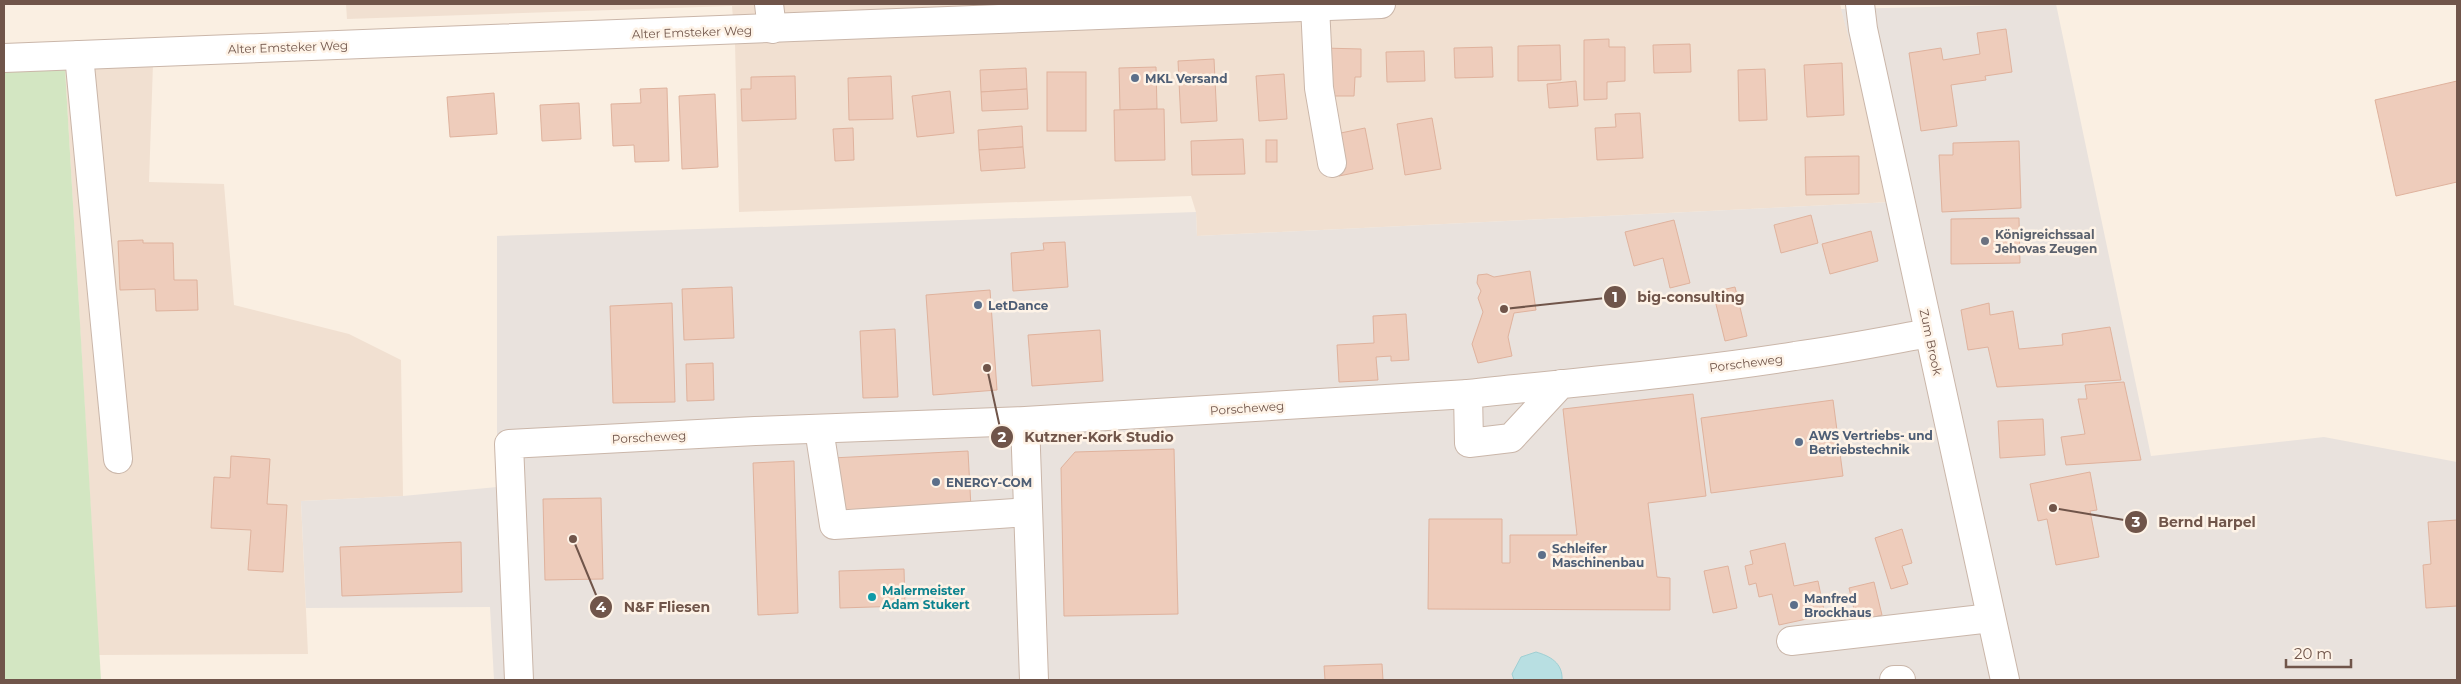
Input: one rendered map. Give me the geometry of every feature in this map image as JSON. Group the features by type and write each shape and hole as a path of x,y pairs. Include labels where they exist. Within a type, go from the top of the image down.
{"street":[{"name":"Alter Emsteker Weg","path":"4,58 771,16 1381,4"},
{"name":"Zum Brook","path":"1860,4 1863,29 2005,680"},
{"path":"1315,6 1319,88 1332,163"},
{"path":"79,55 118,459"},
{"name":"Porscheweg","path":"519,680 509,444 1025,421 1468,394 1796,356 1929,333"},
{"path":"1468,394 1470,443 1511,438 1561,384"},
{"path":"1025,421 1034,680"},
{"path":"819,429 834,525 1028,512"},
{"path":"1791,641 1991,618"},
{"path":"1894,680 1901,680"}],"shaded area":[{"path":"346,4 1840,4 1892,202 1197,236 1196,212 1191,196 739,212 735,43 732,6 347,19"},
{"path":"2056,4 2151,456 2324,437 2457,462 2457,680 494,680 490,607 306,608 301,501 403,496 497,487 497,236 1196,212 1197,236 1892,202 1841,9"},
{"path":"153,64 149,182 224,184 234,305 349,334 401,360 403,496 301,501 308,654 99,655 65,68"}],"green space":[{"path":"65,68 101,680 4,680 4,71"}],"water":[{"path":"1536,652 1555,661 1562,674 1562,680 1514,680 1512,674 1521,657"}],"building":[{"path":"2006,29 2012,72 1985,76 1986,80 1951,85 1957,126 1921,131 1909,53 1941,48 1943,60 1980,54 1977,33"},
{"path":"1609,39 1609,47 1625,47 1625,81 1607,82 1607,99 1584,100 1584,40"},
{"path":"1690,44 1691,72 1654,73 1653,45"},
{"path":"1560,45 1561,80 1518,81 1518,46"},
{"path":"1492,47 1493,77 1455,78 1454,48"},
{"path":"1323,48 1361,49 1361,77 1355,77 1354,96 1329,96"},
{"path":"1424,51 1425,81 1387,82 1386,52"},
{"path":"1214,59 1217,121 1181,123 1178,61"},
{"path":"1842,63 1844,115 1807,117 1804,65"},
{"path":"1156,67 1157,109 1120,110 1119,68"},
{"path":"1026,68 1027,89 981,92 980,70"},
{"path":"1765,69 1767,120 1739,121 1738,70"},
{"path":"1047,72 1086,72 1086,131 1047,131"},
{"path":"1284,74 1287,119 1259,121 1256,76"},
{"path":"795,76 796,119 742,121 741,89 751,89 751,77"},
{"path":"891,76 893,119 849,120 848,78"},
{"path":"1576,81 1578,106 1549,108 1547,84"},
{"path":"2457,81 2457,182 2396,196 2375,100"},
{"path":"667,88 669,161 635,162 634,145 613,146 611,104 641,103 640,89"},
{"path":"1027,89 1028,109 982,111 981,92"},
{"path":"950,91 954,133 917,137 912,96"},
{"path":"494,93 497,134 450,137 447,97"},
{"path":"715,94 718,167 682,169 679,96"},
{"path":"579,103 581,139 542,141 540,105"},
{"path":"1164,109 1165,160 1115,161 1114,110"},
{"path":"1640,113 1643,158 1597,160 1595,128 1616,127 1615,114"},
{"path":"1432,118 1441,169 1405,175 1397,124"},
{"path":"1022,126 1023,147 979,150 978,130"},
{"path":"853,128 854,160 835,161 833,129"},
{"path":"1365,128 1373,169 1339,176 1331,135"},
{"path":"1243,139 1245,174 1192,175 1191,141"},
{"path":"1266,140 1277,140 1277,162 1266,162"},
{"path":"2019,141 2021,208 1942,212 1939,155 1953,155 1953,143"},
{"path":"1023,147 1025,168 981,171 979,150"},
{"path":"1859,156 1859,194 1806,195 1805,157"},
{"path":"1811,215 1818,243 1781,253 1774,225"},
{"name":"Königreichssaal Jehovas Zeugen","path":"2019,218 2020,263 1951,264 1951,219"},
{"path":"1674,220 1690,283 1670,288 1663,258 1634,266 1625,232"},
{"path":"1871,231 1878,261 1830,274 1822,244"},
{"path":"143,240 143,243 173,243 174,280 197,280 198,310 156,311 155,289 120,290 118,241"},
{"path":"1065,242 1068,287 1013,291 1011,253 1044,250 1043,243"},
{"path":"1530,271 1536,310 1514,313 1508,337 1512,356 1478,363 1472,344 1483,312 1478,298 1481,291 1477,283 1478,275 1487,274 1494,277"},
{"path":"732,287 734,338 684,340 682,289"},
{"path":"1735,287 1747,336 1725,341 1713,292"},
{"path":"990,290 997,390 933,395 926,295"},
{"path":"672,303 675,402 613,403 610,306"},
{"path":"1989,303 1990,315 2013,311 2019,349 2063,345 2062,334 2110,327 2121,380 1997,387 1988,347 1968,350 1961,310"},
{"path":"1406,314 1409,360 1391,361 1391,356 1376,357 1378,380 1339,382 1337,345 1374,343 1373,316"},
{"path":"895,329 898,397 863,398 860,331"},
{"path":"1100,330 1103,381 1032,386 1028,335"},
{"path":"713,363 714,400 687,401 686,364"},
{"path":"2124,382 2141,460 2066,465 2061,437 2085,434 2078,399 2087,399 2085,385"},
{"path":"1693,394 1706,496 1648,503 1657,577 1670,578 1670,610 1428,609 1429,519 1502,519 1502,563 1510,563 1510,535 1577,535 1563,409"},
{"path":"1833,400 1843,476 1711,493 1701,418"},
{"path":"2043,419 2045,455 2000,458 1998,421"},
{"path":"1174,449 1178,614 1064,616 1061,468 1075,452"},
{"path":"968,451 971,508 835,516 832,458"},
{"path":"231,456 270,459 267,504 287,505 283,572 248,570 251,530 211,528 214,477 230,478"},
{"path":"794,461 798,613 758,615 753,463"},
{"path":"2090,472 2097,510 2090,511 2099,557 2056,565 2047,519 2038,521 2030,484"},
{"path":"601,498 603,579 545,580 543,499"},
{"path":"2457,520 2457,606 2426,608 2423,565 2431,564 2428,522"},
{"path":"1902,529 1912,563 1902,566 1908,584 1891,589 1875,538"},
{"path":"461,542 462,592 342,596 340,547"},
{"path":"1785,543 1794,586 1818,581 1825,615 1779,625 1772,594 1759,597 1756,583 1749,585 1745,566 1753,564 1750,551"},
{"path":"1728,566 1737,608 1713,613 1704,571"},
{"name":"Malermeister Adam Stukert","path":"904,569 905,606 840,608 839,571"},
{"path":"1874,582 1882,615 1857,622 1849,588"},
{"path":"1382,664 1383,680 1325,680 1324,666"}],"place":[{"name":"MKL Versand","path":"1135,78"},
{"name":"Königreichssaal Jehovas Zeugen","path":"1985,241"},
{"name":"LetDance","path":"978,305"},
{"name":"big-consulting","path":"1504,309"},
{"name":"Kutzner-Kork Studio","path":"987,368"},
{"name":"AWS Vertriebs- und Betriebstechnik","path":"1799,442"},
{"name":"ENERGY-COM","path":"936,482"},
{"name":"Bernd Harpel","path":"2053,508"},
{"name":"N&F Fliesen","path":"573,539"},
{"name":"Schleifer Maschinenbau","path":"1542,555"},
{"name":"Malermeister Adam Stukert","path":"872,597"},
{"name":"Manfred Brockhaus","path":"1794,605"}]}
